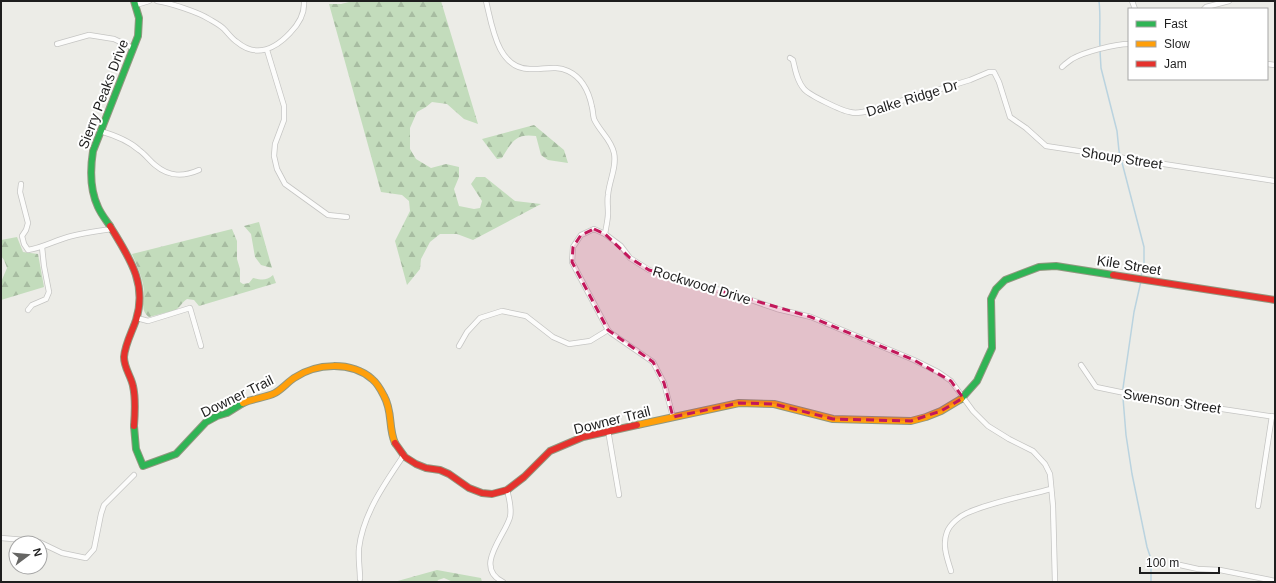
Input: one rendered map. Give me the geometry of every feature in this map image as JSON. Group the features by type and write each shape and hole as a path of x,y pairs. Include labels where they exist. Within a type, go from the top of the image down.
{"street":[{"path":"135,3 149,1"},
{"path":"157,1 207,18 223,28 237,43 248,49 257,51 267,50 281,43 298,25 303,13 304,1"},
{"path":"486,1 498,47 506,58 516,66 528,70 553,67 568,71 578,78 588,90 594,119 610,141 614,154 614,167 610,178 606,234 594,229 581,235 572,247 572,262 608,330 653,362 664,383 673,417"},
{"path":"1205,8 1229,1"},
{"name":"Sierry Peaks Drive","path":"135,3 139,13 140,24 138,36 92,151 90,179 99,208 131,260 139,286 140,303 137,318 124,359 125,366 133,384 135,399 136,449 143,466"},
{"path":"57,44 88,35 114,39 133,48"},
{"path":"1062,67 1073,59 1091,52 1121,44 1128,44"},
{"path":"267,50 284,106 284,120 274,144 274,156 277,169 285,184 328,215 347,217"},
{"name":"Dalke Ridge Dr","path":"790,58 793,60 798,80 804,89 830,104 849,112 859,113 871,110 970,80 990,72 994,72 1000,87"},
{"name":"Shoup Street","path":"1000,87 1010,117 1026,128 1046,146 1275,181"},
{"path":"100,131 121,138 139,149 156,166 167,172 181,176 199,170"},
{"path":"21,184 20,192 28,223 22,236 24,244 28,250 90,232 112,229"},
{"name":"Rockwood Drive","path":"606,234 621,246 630,258 649,270 734,294 777,309 811,317 914,360 938,372 950,381 962,398 988,426 1033,452 1045,464 1050,474 1053,506 1055,582"},
{"path":"28,310 32,305 46,298 49,292 42,247"},
{"name":"Kile Street","path":"991,299 996,289 1005,280 1039,267 1056,266 1275,300"},
{"name":"Downer Trail","path":"143,466 176,454 206,422 227,413 248,401 269,396 277,392 295,377 319,367 338,366 352,368 365,374 377,384 389,406 392,436 396,445 404,455 416,464 426,468 440,470 449,474 469,488 482,493 492,494 507,490 514,485 550,451 583,436 739,403 774,404 833,419 911,421 926,417 962,398 980,377 992,348 991,299"},
{"path":"137,318 148,321 190,308 201,346"},
{"path":"459,346 467,332 480,318 502,311 526,316 553,337 569,344 590,341 608,330"},
{"name":"Swenson Street","path":"1081,365 1096,387 1149,398 1274,417"},
{"path":"1258,506 1274,417"},
{"path":"608,430 619,496"},
{"path":"360,579 359,550 363,528 382,486 404,455"},
{"path":"1,538 39,542 62,553 86,558 94,549 104,505 134,475"},
{"path":"951,571 946,557 944,543 947,531 954,522 966,513 1051,489"},
{"path":"503,582 494,575 490,567 490,557 510,517 510,503 507,490"},
{"path":"1180,565 1198,569 1220,570 1275,581"}],"highlighted area":[{"path":"594,229 605,234 630,258 649,270 811,317 914,360 951,381 963,398 941,411 911,421 833,419 774,404 739,403 673,417 664,383 653,362 608,330 572,262 573,247 581,235"}],"green space":[{"path":"353,1 441,1 478,124 464,119 447,104 432,102 417,112 410,128 410,149 416,159 431,168 446,164 459,167 459,177 454,189 459,206 474,209 480,208 482,201 471,184 476,177 485,177 515,201 541,204 473,240 457,234 440,234 430,242 421,259 420,269 407,285 395,241 410,211 409,201 402,195 381,192 329,4 341,4"},
{"path":"534,125 564,150 568,163 548,160 541,155 536,136 529,135 519,137 512,143 502,158 497,159 482,139"},
{"path":"259,222 272,268 261,265 255,257 251,234 244,226"},
{"path":"232,229 237,241 237,259 240,269 240,282 243,284 249,283 253,278 264,280 273,275 276,283 199,306 194,300 187,299 176,310 149,317 146,315 143,309 144,291 140,272 132,254"},
{"path":"17,237 23,252 38,254 44,287 1,300 1,282 7,268 1,256 1,240"},
{"path":"437,570 481,578 482,582 453,582 444,578 438,580 437,582 394,582"}],"waterway":[{"path":"1099,1 1100,47"},
{"path":"1100,51 1101,68 1117,131 1119,151 1144,247 1144,263 1141,277"},
{"path":"1141,281 1134,312 1123,388 1123,398 1126,435 1132,474 1147,547 1151,559 1151,582"}],"traffic: fast":[{"path":"110,226 99,210 93,194 91,180 92,158 93,151 138,36 139,18 134,1"},
{"path":"961,399 977,381 992,348 991,299 996,289 1005,280 1039,267 1056,266 1113,275"},
{"path":"134,426 136,449 143,466 176,454 206,422 227,413 243,403"}],"traffic: slow":[{"path":"243,403 275,393 294,378 313,369 333,366 354,369 364,373 372,379 382,391 389,408 395,443"},
{"path":"637,425 739,403 774,404 833,419 911,421 941,411 961,399"}],"traffic: jam":[{"path":"110,226 134,270 140,294 136,320 127,343 124,357 125,365 134,391 134,426"},
{"path":"1113,275 1275,300"},
{"path":"395,443 405,457 416,464 426,468 440,470 449,474 469,488 482,493 492,494 507,490 524,477 550,451 583,437 637,425"}]}
